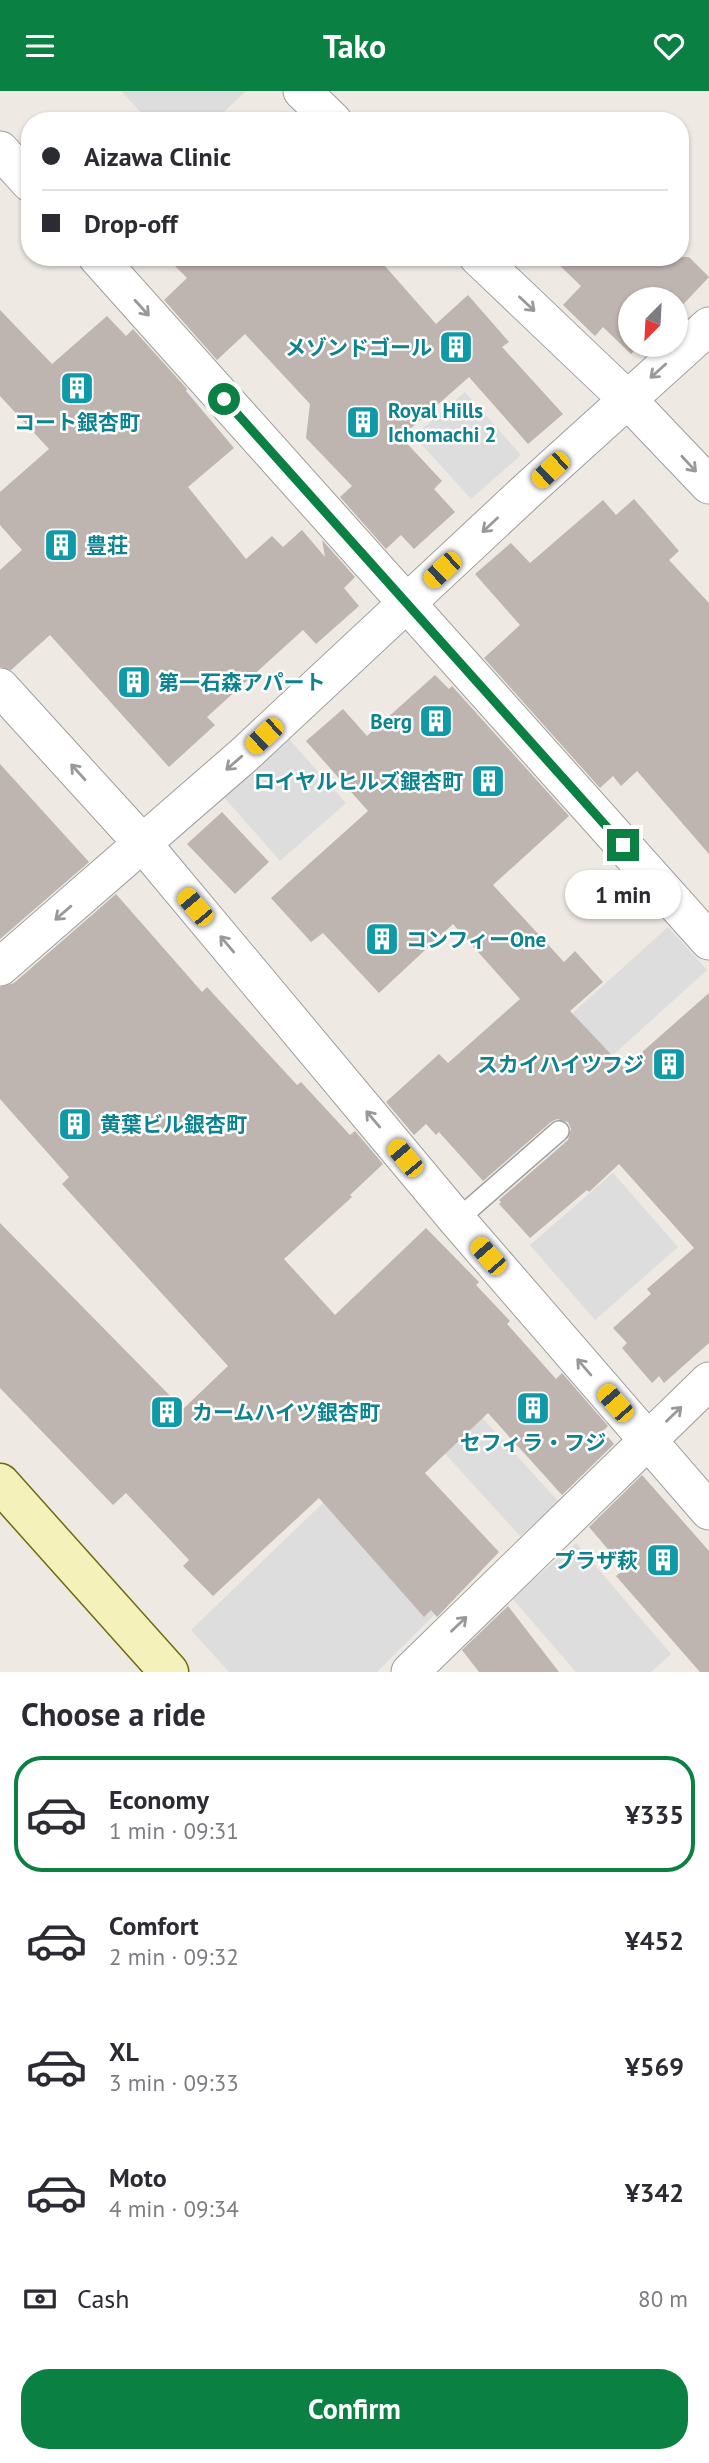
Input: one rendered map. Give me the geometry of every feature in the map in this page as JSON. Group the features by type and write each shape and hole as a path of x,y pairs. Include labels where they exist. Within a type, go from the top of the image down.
{"street":[{"path":"302,91 324,112"},
{"path":"0,150 21,173"},
{"path":"105,266 709,941"},
{"path":"488,266 627,398 709,485"},
{"path":"0,967 244,755 627,398 709,326"},
{"path":"0,687 143,844 457,1220 709,1511"},
{"path":"410,1672 709,1381"},
{"path":"0,1483 169,1672"}],"lane":[{"path":"457,1220 559,1131"}],"shaded area":[{"path":"121,91 246,91 224,112 141,112"},
{"path":"465,392 521,455 471,499 414,436"},
{"path":"288,738 346,803 280,861 223,796"},
{"path":"668,927 707,970 592,1074 553,1031"},
{"path":"613,1173 678,1247 595,1320 530,1245"},
{"path":"457,1390 559,1502 520,1536 418,1424"},
{"path":"352,1475 456,1593 377,1672 229,1672 191,1630"},
{"path":"576,1543 671,1654 651,1672 576,1672 512,1598"}],"building":[{"path":"689,257 709,277 688,299 688,287 618,287 618,341 603,327 595,336 563,305 581,286 560,266 689,266"},
{"path":"175,266 385,266 436,324 468,295 509,342 502,347 563,414 528,444 469,377 401,437 442,481 434,489 455,512 414,549 401,535 386,549 340,497 352,486 306,438 310,404 245,334 217,360 164,300 187,278"},
{"path":"0,310 52,364 107,316 126,336 133,329 187,389 234,448 188,487 246,559 272,536 283,547 302,530 325,557 322,540 355,577 344,588 359,606 316,644 303,630 207,717 215,725 169,767 50,635 11,670 0,667 0,570 22,550 0,525 0,492 49,449 0,396"},
{"path":"634,499 679,551 669,560 709,603 709,854 637,771 621,786 613,776 600,788 484,658 520,625 475,574 511,543 530,563 603,500 616,515"},
{"path":"435,675 449,689 452,686 569,816 493,885 564,962 575,951 603,982 570,1011 624,1068 709,993 709,1343 664,1383 659,1376 652,1383 622,1348 627,1343 613,1328 651,1294 647,1289 694,1248 619,1164 589,1192 587,1190 530,1238 499,1204 499,1200 568,1140 571,1129 568,1122 557,1119 551,1122 483,1181 439,1132 436,1135 426,1124 414,1135 386,1102 439,1054 448,1063 520,999 453,924 379,993 323,933 311,942 271,898 368,811 306,741 343,709 367,736"},
{"path":"0,764 89,862 0,939"},
{"path":"222,812 269,862 235,894 187,844"},
{"path":"116,894 202,992 207,987 297,1085 301,1082 350,1135 355,1131 383,1164 350,1195 352,1197 284,1259 335,1315 426,1228 479,1282 476,1285 510,1321 507,1324 556,1379 562,1373 608,1426 603,1431 614,1444 562,1495 488,1413 425,1473 499,1552 437,1617 431,1610 424,1617 319,1498 213,1596 183,1566 189,1560 126,1493 113,1505 0,1388 0,1223 183,1409 228,1366 62,1184 69,1177 0,1099 0,987 14,983"},
{"name":"プラザ萩","path":"642,1475 709,1551 709,1672 700,1672 616,1576 625,1569 589,1527"},
{"path":"508,1606 559,1672 479,1672 462,1650"}],"place":[{"name":"メゾンドゴール","path":"456,347"},
{"name":"コート銀杏町","path":"77,388"},
{"name":"Royal Hills Ichomachi 2","path":"363,422"},
{"name":"豊荘","path":"61,545"},
{"name":"第一石森アパート","path":"134,682"},
{"name":"Berg","path":"436,721"},
{"name":"ロイヤルヒルズ銀杏町","path":"488,781"},
{"name":"コンフィーOne","path":"382,939"},
{"name":"スカイハイツフジ","path":"669,1064"},
{"name":"黄葉ビル銀杏町","path":"75,1124"},
{"name":"セフィラ・フジ","path":"533,1408"},
{"name":"カームハイツ銀杏町","path":"167,1412"},
{"name":"プラザ萩","path":"663,1560"}],"route":[{"path":"224,399 623,845"}]}
